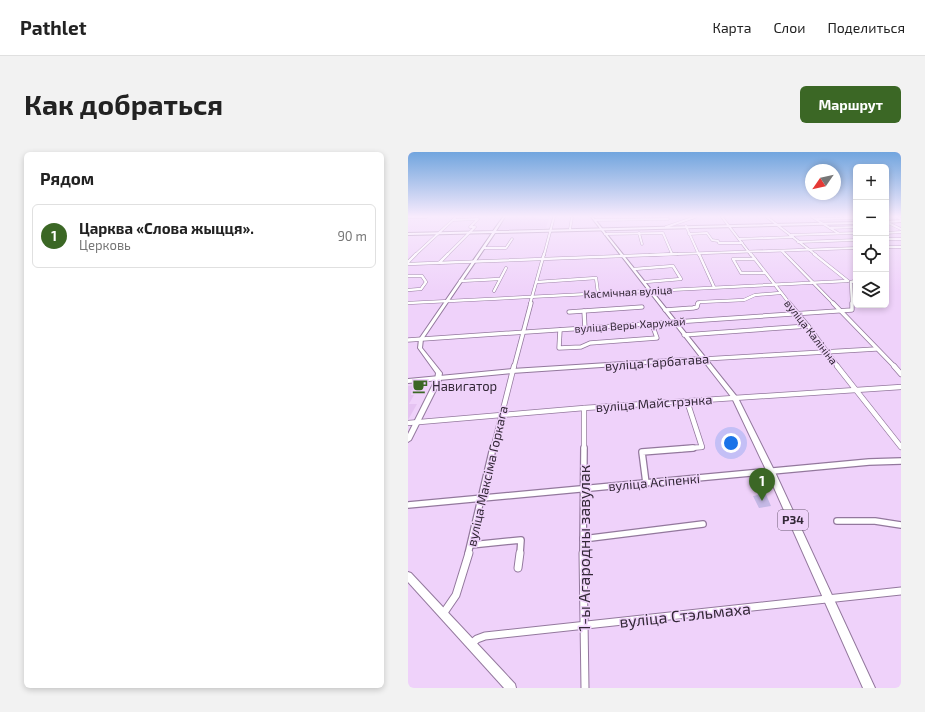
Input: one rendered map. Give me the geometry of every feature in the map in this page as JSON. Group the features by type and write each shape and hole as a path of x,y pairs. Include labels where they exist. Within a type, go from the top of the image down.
{"main road":[{"name":"Р34","path":"612,242 735,398 869,688"},
{"name":"вуліца Гарбатава","path":"408,381 512,371 704,359"}],"street":[{"path":"408,263 430,242"},
{"path":"439,263 459,242"},
{"path":"408,440 439,377 439,373 420,348 421,339 488,242"},
{"path":"484,248 506,248 510,242"},
{"name":"вуліца Максіма Горкага","path":"442,615 456,595 471,545 480,499 501,414 547,242"},
{"path":"667,242 672,254"},
{"path":"693,242 714,287"},
{"path":"719,242 742,242"},
{"name":"вуліца Калініна","path":"742,242 780,293 808,326 826,352 901,447"},
{"path":"798,242 847,281 851,282"},
{"path":"889,247 901,247"},
{"path":"408,263 853,248"},
{"path":"782,251 810,282 901,374"},
{"path":"755,259 733,259 741,273 765,273"},
{"path":"634,269 674,266 681,279 644,282"},
{"path":"494,292 499,279 506,268"},
{"path":"408,276 422,276 426,282 421,289 408,290"},
{"path":"537,282 596,278 598,294"},
{"path":"460,281 499,279"},
{"name":"Касмічная вуліца","path":"408,303 847,281"},
{"name":"вуліца Веры Харужай","path":"408,340 852,310 851,282"},
{"path":"665,310 693,308 697,307 697,304 700,302 744,300 755,295 780,293"},
{"path":"569,312 642,307"},
{"path":"584,311 585,328"},
{"path":"560,330 559,348 581,347 590,343 657,338 652,324"},
{"path":"684,334 808,326"},
{"name":"вуліца Гарбатава","path":"704,359 876,349"},
{"name":"вуліца Майстрэнка","path":"408,423 501,414 901,387"},
{"path":"646,483 642,452 702,447 687,401"},
{"name":"1-ы Агародны завулак","path":"584,408 583,539 585,688"},
{"name":"вуліца Асіпенкі","path":"408,505 869,462 901,461"},
{"path":"837,522 875,521 901,525"},
{"path":"583,539 703,524"},
{"path":"471,545 521,540 518,568"},
{"path":"408,576 442,615 511,688"},
{"name":"вуліца Стэльмаха","path":"471,644 477,638 485,636 901,591"}],"shaded area":[{"path":"416,385 411,395 414,395 409,404 417,404 408,420 408,386"}],"building":[{"path":"765,492 771,506 759,508 753,496 758,495 757,493"}],"place":[{"name":"Навигатор","path":"420,386"},
{"name":"Царква «Слова жыцця».","path":"762,501"}]}
